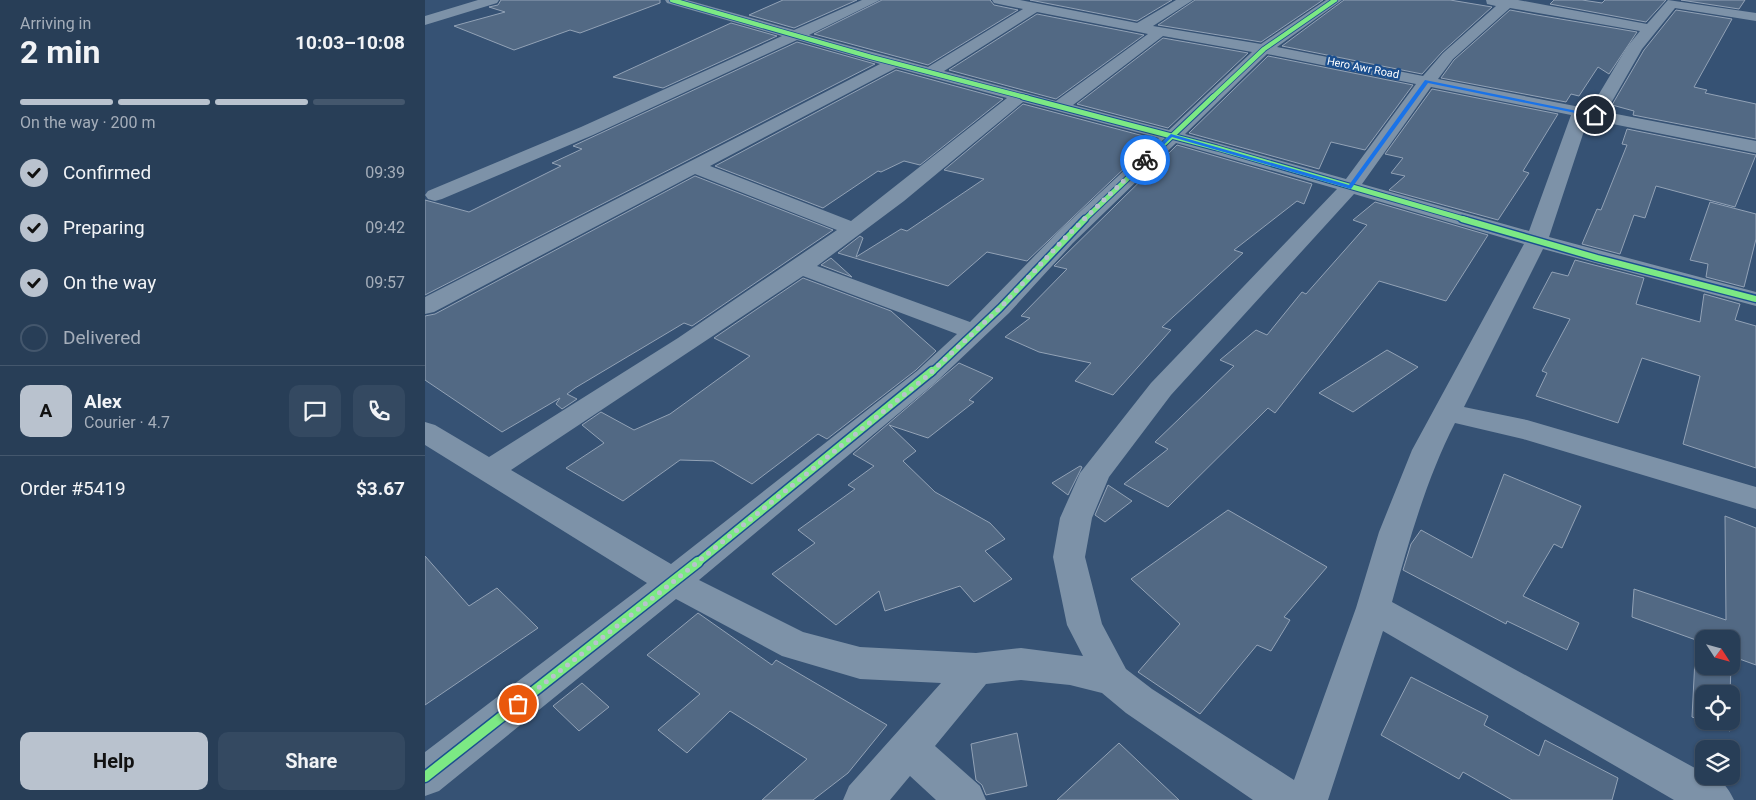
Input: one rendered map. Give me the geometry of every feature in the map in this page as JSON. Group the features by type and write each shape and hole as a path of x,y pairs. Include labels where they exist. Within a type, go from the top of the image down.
{"street":[{"path":"425,21 492,0"},
{"path":"435,195 587,131 873,0"},
{"name":"Hero Awr Road","path":"999,0 1029,4 1139,28 1264,49 1756,147"},
{"path":"1139,28 1186,0"},
{"path":"425,777 673,582 926,377 974,332 1065,238 1171,135 1264,49 1335,0"},
{"path":"687,1 894,63 1171,135 1537,240 1756,299"},
{"path":"1287,800 1139,701 1113,680 1085,625 1069,557 1076,518 1095,473 1161,389 1351,187 1427,81 1448,56 1503,1 1651,29"},
{"path":"1307,800 1373,608 1395,532 1427,450 1537,240 1588,114 1635,47 1673,2 1756,17"},
{"path":"930,72 1029,4"},
{"path":"1060,106 1161,31"},
{"path":"425,307 894,63"},
{"path":"490,470 675,352 800,267 853,229 1020,96"},
{"path":"694,167 853,229"},
{"path":"800,267 974,332"},
{"path":"1446,412 1527,430 1756,498"},
{"path":"425,432 673,582 717,606 804,647 860,663 976,669 1021,664 1070,669 1113,680"},
{"path":"1373,608 1713,800"},
{"path":"864,800 976,669"},
{"path":"909,748 965,800"}],"building":[{"path":"501,0 660,0 660,3 580,33 570,30 514,50 454,26 505,12 489,7 498,5"},
{"path":"783,0 857,0 794,28 749,15"},
{"path":"882,0 990,0 994,5 1018,10 928,65 814,34"},
{"path":"1030,0 1172,0 1137,21"},
{"path":"1195,0 1323,0 1261,42 1158,25"},
{"path":"1344,0 1450,0 1492,7 1442,52 1422,74 1282,46"},
{"path":"1554,0 1582,0 1602,3 1605,0 1666,0 1646,22 1550,4"},
{"path":"1681,0 1745,0 1739,9"},
{"path":"1510,10 1637,32 1609,74 1598,67 1579,96 1571,94 1566,102 1441,78 1454,60"},
{"path":"1676,10 1732,19 1694,87 1707,90 1705,93 1756,104 1756,139 1633,115 1634,111 1612,105 1644,50"},
{"path":"1037,14 1144,35 1056,99 949,70"},
{"path":"731,23 777,36 663,88 613,77"},
{"path":"1163,38 1248,53 1168,128 1077,104"},
{"path":"797,42 875,64 425,295 425,200 469,212 561,166 552,163 582,149 573,146"},
{"path":"1268,56 1413,85 1365,150 1331,142 1319,169 1189,133"},
{"path":"896,70 1003,99 920,165 904,161 881,172 878,171 823,208 715,166"},
{"path":"1432,89 1558,114 1523,171 1529,173 1498,220 1389,190 1405,176 1391,173 1403,158 1385,154"},
{"path":"1023,104 1155,139 1027,261 987,252 948,286 838,253 860,236 863,238 856,257 901,229 907,231 984,179 944,170"},
{"path":"1627,129 1756,155 1735,207 1656,186 1645,218 1634,215 1620,254 1582,244 1597,209 1601,210 1627,145 1622,144"},
{"path":"1177,145 1312,184 1304,204 1297,201 1234,250 1243,253 1162,327 1171,330 1113,395 1075,381 1091,363 1039,352 1005,337 1030,318 1021,316 1067,269 1054,266"},
{"path":"695,176 833,230 692,326 684,323 575,388 567,394 577,399 562,409 556,404 560,398 502,432 425,380 425,316 435,314"},
{"path":"1375,202 1488,235 1446,301 1379,281 1275,413 1268,408 1168,507 1124,484 1168,449 1155,442 1234,366 1220,360 1256,330 1267,335 1302,292 1306,294 1367,225 1353,220"},
{"path":"1710,202 1756,214 1756,239 1744,287 1706,277 1708,264 1690,260"},
{"path":"831,258 852,277 821,265"},
{"path":"1575,260 1644,278 1636,304 1700,322 1704,294 1740,304 1735,320 1756,326 1756,468 1683,444 1700,376 1642,358 1618,423 1536,396 1547,373 1542,371 1570,319 1533,308 1552,272 1568,276"},
{"path":"803,278 891,311 936,351 916,370 827,439 818,434 752,484 713,461 680,460 623,501 566,468 604,443 582,425 601,412 634,430 670,414 750,356 714,338"},
{"path":"1387,350 1418,367 1353,412 1319,393"},
{"path":"959,363 993,378 969,400 974,402 928,438 889,425 916,451 903,461 935,492 990,523 1005,539 985,551 1012,579 974,602 960,586 885,611 879,591 836,625 772,574 815,543 798,530 855,489 848,485 874,466 853,454"},
{"path":"1080,466 1082,467 1068,495 1052,483"},
{"path":"1504,474 1581,506 1562,548 1554,544 1523,596 1579,623 1567,650 1507,621 1506,624 1403,570 1411,544 1421,530 1472,558"},
{"path":"1108,485 1132,501 1105,522 1095,515"},
{"path":"1228,510 1327,567 1284,617 1290,620 1271,651 1257,645 1200,714 1138,672 1180,624 1131,579"},
{"path":"1725,516 1756,528 1756,665 1740,659 1740,630 1695,630 1695,640 1632,617 1634,589 1726,620"},
{"path":"425,556 469,606 497,588 538,628 425,705"},
{"path":"698,613 772,665 776,660 887,725 848,773 813,800 762,800 807,759 730,711 687,753 658,730 700,694 647,655"},
{"path":"1695,659 1695,675 1731,675 1730,685 1695,685 1695,718 1692,717"},
{"path":"1411,677 1488,716 1484,725 1539,756 1545,740 1618,778 1612,800 1512,800 1463,772 1459,779 1381,735"},
{"path":"582,683 609,707 579,731 553,706"},
{"path":"1017,733 1027,786 986,795 982,785 976,780 971,744"},
{"path":"1119,743 1179,800 1057,800"}],"cycle path":[{"path":"672,0 871,57 1217,148 1597,258 1756,299"},
{"path":"425,777 673,582 926,377 1000,308 1065,238 1264,49 1335,0"}],"way so far":[{"path":"518,704 673,582 926,377 1000,308 1065,238 1145,160"}],"route":[{"path":"1145,160 1171,135 1351,187 1427,81 1595,115"}]}
